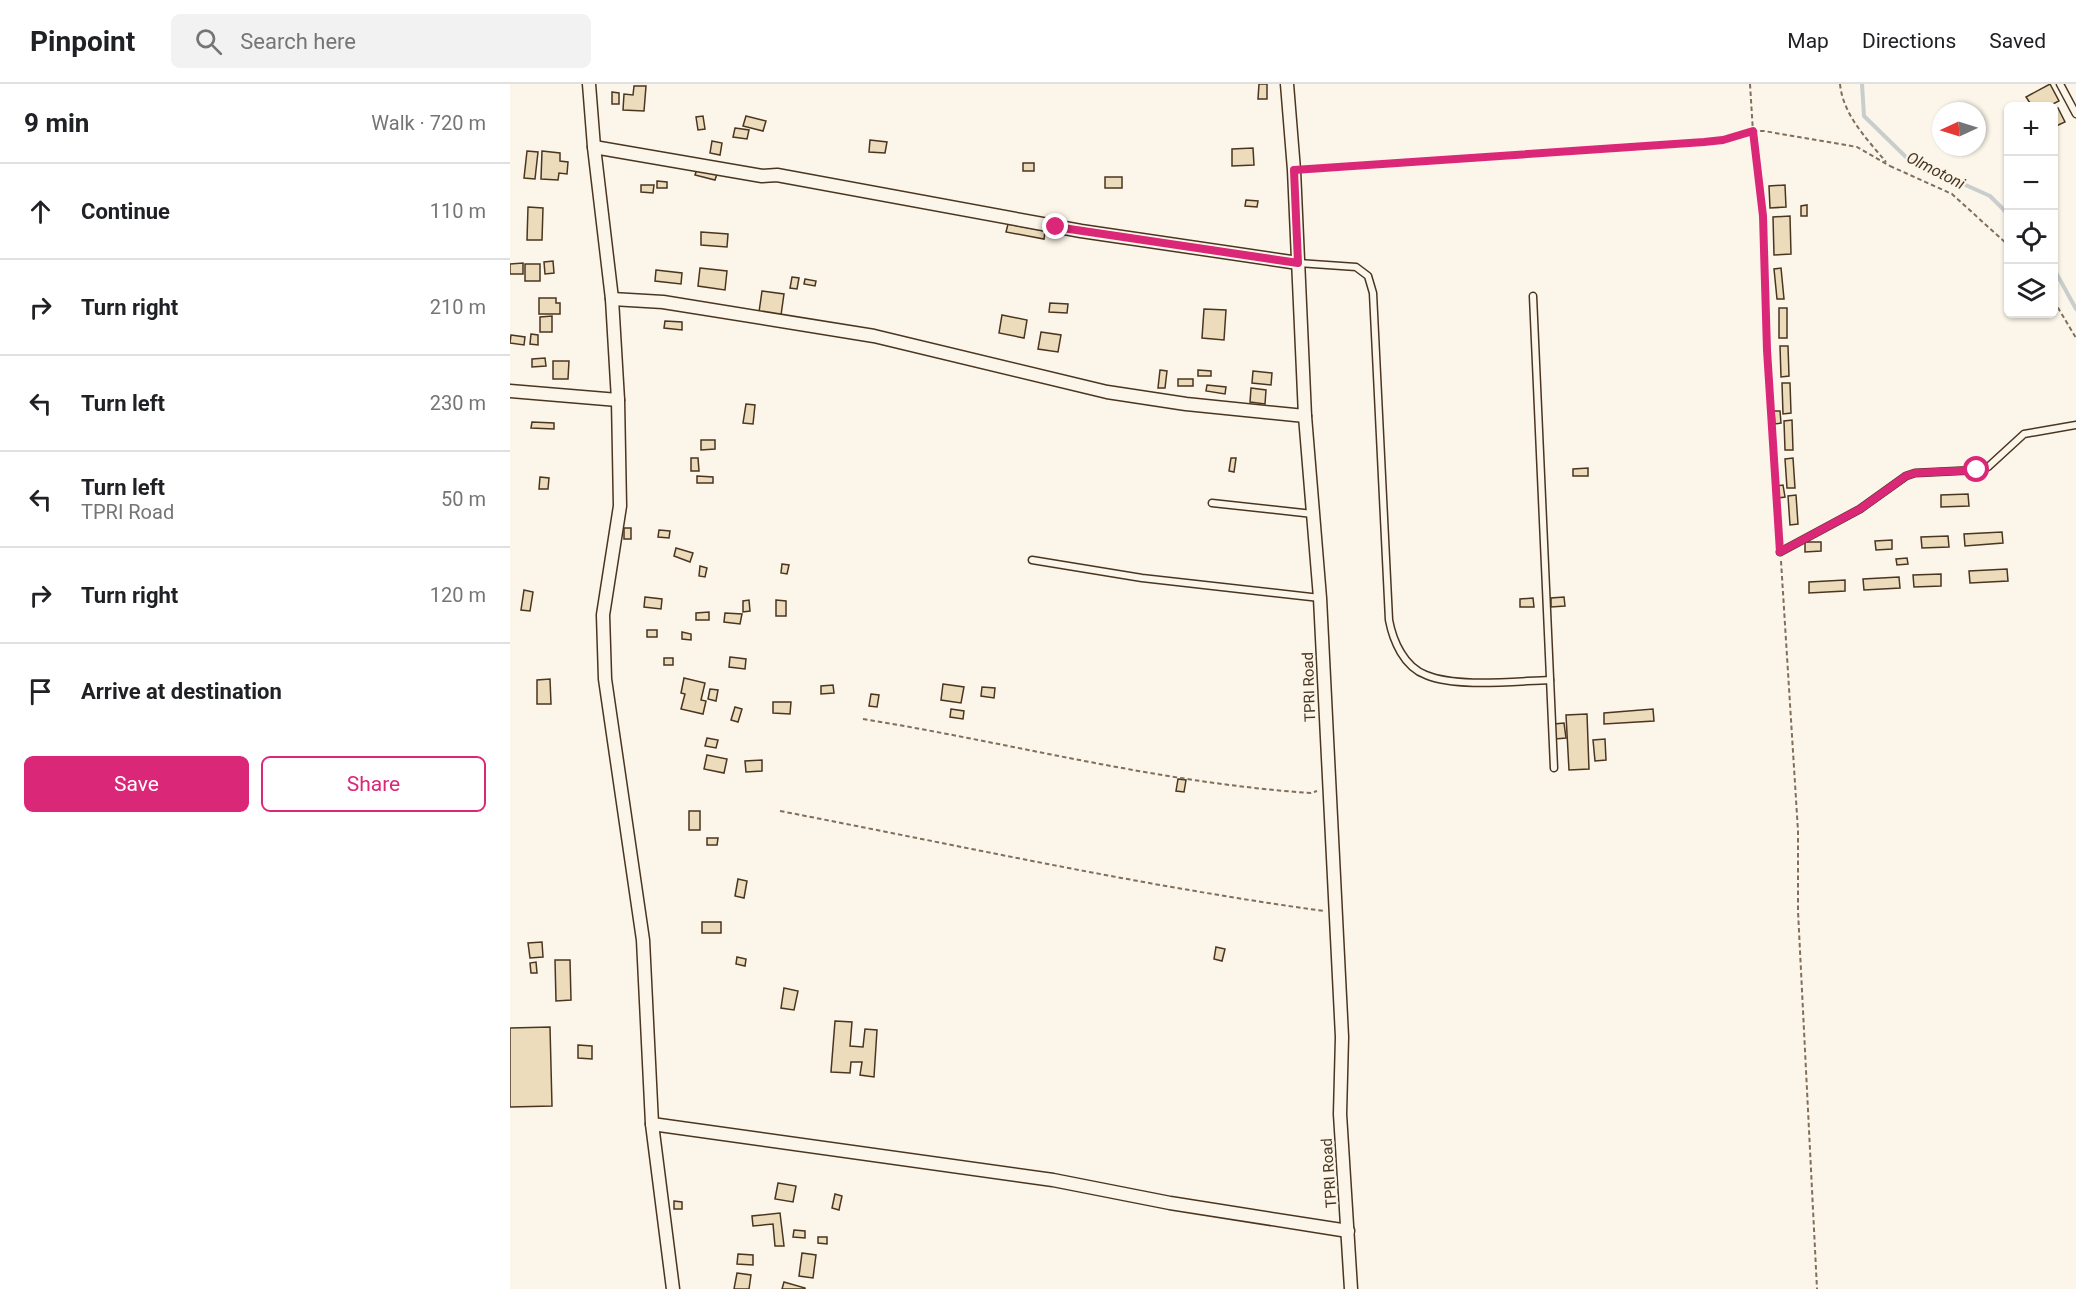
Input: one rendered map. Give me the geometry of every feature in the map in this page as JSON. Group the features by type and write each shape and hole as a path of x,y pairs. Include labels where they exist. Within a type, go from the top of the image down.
{"street":[{"path":"589,84 612,299 618,400 620,506 603,615 605,679 643,940 652,1124 673,1289"},
{"name":"TPRI Road","path":"1287,84 1294,170 1305,416 1320,598 1342,1037 1340,1114 1351,1289"},
{"path":"594,147 762,176 777,175 1082,231 1298,263"},
{"path":"612,299 663,302 874,336 1119,394 1186,404 1305,416"},
{"path":"510,390 618,400"},
{"path":"652,1124 1053,1180 1182,1205 1348,1231"}],"lane":[{"path":"2060,84 2076,114"},
{"path":"1298,263 1356,267 1368,276 1371,284 1389,620 1393,638 1403,656 1424,675 1443,680 1494,682 1550,680"},
{"path":"1533,296 1554,768"},
{"path":"1780,552 1860,509 1906,476 1915,473 1977,470 1988,467 2024,434 2076,426"},
{"path":"1212,502 1313,514"},
{"path":"1032,560 1164,581 1320,598"}],"path":[{"path":"1750,84 1763,216 1767,350 1798,831 1799,923 1816,1289"},
{"path":"1840,84 1841,94 1854,124 1890,166"},
{"path":"1294,170 1704,142 1723,140 1753,131 1857,147 1890,166 1952,194 2004,241"},
{"path":"2058,308 2076,338"},
{"path":"863,719 1178,779 1311,793 1329,788"},
{"path":"780,811 1076,871 1199,893 1336,913"}],"building":[{"path":"1259,84 1267,84 1267,99 1258,99"},
{"path":"2050,84 2059,101 2029,102 2026,97"},
{"path":"634,86 646,86 644,111 623,110 624,94 633,95"},
{"path":"612,92 619,93 619,104 612,104"},
{"path":"2058,108 2065,122 2058,125"},
{"path":"703,116 705,129 698,130 696,117"},
{"path":"746,116 766,121 763,131 743,126"},
{"path":"735,128 749,130 747,139 733,137"},
{"path":"870,140 887,142 885,153 869,152"},
{"path":"712,141 722,143 720,155 710,153"},
{"path":"1253,148 1254,165 1232,166 1232,149"},
{"path":"527,151 538,152 535,179 524,178"},
{"path":"542,151 560,153 560,161 568,162 567,174 559,173 558,180 541,179"},
{"path":"1023,163 1034,163 1034,171 1023,171"},
{"path":"697,169 717,174 715,180 695,175"},
{"path":"1105,177 1122,177 1122,188 1105,188"},
{"path":"657,181 667,182 667,188 657,188"},
{"path":"641,185 654,185 653,193 641,192"},
{"path":"1785,185 1786,207 1770,208 1769,186"},
{"path":"1246,200 1258,201 1257,207 1245,206"},
{"path":"1807,205 1807,216 1801,216 1801,206"},
{"path":"528,207 543,208 542,240 527,240"},
{"path":"1790,216 1791,254 1774,255 1773,217"},
{"path":"1008,224 1045,231 1044,239 1006,232"},
{"path":"701,232 728,234 727,247 701,245"},
{"path":"553,261 554,273 545,274 544,262"},
{"path":"523,263 523,274 510,274 510,264"},
{"path":"525,264 540,264 540,281 525,281"},
{"path":"700,268 727,271 725,290 698,286"},
{"path":"1781,268 1784,299 1777,299 1774,269"},
{"path":"656,270 682,273 681,284 655,281"},
{"path":"792,277 799,278 797,289 790,288"},
{"path":"805,279 816,281 815,286 804,284"},
{"path":"762,291 784,294 781,315 759,312"},
{"path":"539,298 556,298 556,303 560,303 560,314 539,314"},
{"path":"1050,303 1068,304 1067,313 1049,312"},
{"path":"1779,308 1787,308 1787,338 1779,338"},
{"path":"1204,309 1226,310 1224,340 1202,338"},
{"path":"1002,315 1027,320 1024,338 999,333"},
{"path":"552,316 552,332 540,332 540,317"},
{"path":"665,321 682,322 682,330 664,328"},
{"path":"1041,332 1061,335 1058,352 1038,349"},
{"path":"531,334 538,335 538,345 530,344"},
{"path":"511,335 525,337 524,345 510,343"},
{"path":"1780,346 1788,346 1789,376 1781,377"},
{"path":"545,358 546,366 532,367 532,359"},
{"path":"553,361 569,361 568,379 553,379"},
{"path":"1160,370 1167,371 1165,388 1158,388"},
{"path":"1198,370 1211,371 1211,376 1198,376"},
{"path":"1253,371 1272,373 1271,385 1252,383"},
{"path":"1178,379 1193,379 1193,386 1178,386"},
{"path":"1782,383 1790,383 1791,413 1783,414"},
{"path":"1207,385 1226,387 1225,394 1206,391"},
{"path":"1251,388 1266,390 1265,404 1250,402"},
{"path":"746,404 755,405 753,424 743,423"},
{"path":"1774,411 1780,411 1781,423 1775,424"},
{"path":"1792,420 1793,450 1785,450 1784,421"},
{"path":"532,422 554,423 554,429 531,428"},
{"path":"701,440 715,440 715,449 701,450"},
{"path":"691,458 698,458 699,471 691,471"},
{"path":"1231,458 1236,458 1234,472 1229,471"},
{"path":"1793,458 1795,488 1787,488 1785,459"},
{"path":"1588,468 1588,476 1573,476 1573,469"},
{"path":"697,476 713,477 713,483 697,483"},
{"path":"540,477 549,478 548,489 539,489"},
{"path":"1783,485 1785,497 1778,498 1777,486"},
{"path":"1968,494 1969,506 1941,507 1941,495"},
{"path":"1796,495 1798,524 1790,525 1788,496"},
{"path":"624,528 631,528 631,539 624,539"},
{"path":"659,530 670,531 669,538 658,537"},
{"path":"2002,532 2003,543 1965,546 1964,534"},
{"path":"1948,536 1949,547 1922,548 1921,537"},
{"path":"1892,540 1892,549 1876,550 1875,541"},
{"path":"1805,542 1821,542 1821,551 1805,552"},
{"path":"676,548 693,553 690,562 674,556"},
{"path":"1907,558 1908,564 1897,565 1896,559"},
{"path":"782,564 789,565 787,574 781,573"},
{"path":"700,566 707,568 705,577 699,576"},
{"path":"2007,569 2008,581 1970,583 1969,571"},
{"path":"1941,574 1941,586 1914,587 1913,575"},
{"path":"1899,577 1900,588 1864,590 1863,579"},
{"path":"1845,580 1845,591 1809,593 1809,582"},
{"path":"524,590 533,592 530,611 521,610"},
{"path":"645,597 662,599 661,609 644,607"},
{"path":"1564,597 1565,606 1551,607 1551,598"},
{"path":"1533,598 1534,607 1520,607 1520,599"},
{"path":"749,600 750,611 743,612 743,601"},
{"path":"776,600 786,601 786,616 776,616"},
{"path":"709,612 709,620 696,620 696,613"},
{"path":"725,613 742,614 740,624 724,622"},
{"path":"647,630 657,630 657,637 647,637"},
{"path":"682,632 691,634 691,640 682,639"},
{"path":"730,657 746,659 745,669 729,667"},
{"path":"664,658 673,658 673,665 664,665"},
{"path":"684,678 705,683 701,700 706,701 703,714 681,709 685,694 681,693"},
{"path":"550,679 551,704 537,704 537,680"},
{"path":"943,684 964,687 961,703 941,700"},
{"path":"833,685 834,693 821,694 821,686"},
{"path":"982,687 995,688 994,698 981,696"},
{"path":"710,689 718,690 716,701 708,699"},
{"path":"871,694 879,695 877,707 869,706"},
{"path":"773,702 791,702 790,714 773,713"},
{"path":"735,707 742,709 738,722 731,720"},
{"path":"951,709 964,711 963,719 950,717"},
{"path":"1653,709 1654,721 1604,724 1604,713"},
{"path":"1587,714 1589,769 1569,770 1566,715"},
{"path":"1564,723 1566,738 1555,739 1554,724"},
{"path":"707,738 718,740 716,748 705,746"},
{"path":"1605,739 1606,760 1595,761 1593,740"},
{"path":"707,755 727,759 724,773 704,769"},
{"path":"762,760 762,771 746,772 745,761"},
{"path":"1178,779 1186,780 1184,792 1176,791"},
{"path":"689,811 700,811 700,830 689,830"},
{"path":"707,838 718,838 717,845 707,845"},
{"path":"738,879 747,881 744,898 735,896"},
{"path":"702,922 721,922 721,933 702,933"},
{"path":"542,942 543,957 530,958 528,943"},
{"path":"1216,947 1225,949 1222,961 1214,959"},
{"path":"737,957 746,959 745,966 736,964"},
{"path":"555,960 570,960 571,1000 556,1001"},
{"path":"536,962 537,973 531,973 530,963"},
{"path":"784,988 798,991 794,1010 781,1008"},
{"path":"835,1021 852,1022 850,1046 863,1047 865,1029 877,1030 874,1077 860,1075 862,1062 851,1062 850,1073 831,1072"},
{"path":"550,1027 552,1106 510,1107 510,1028"},
{"path":"578,1045 592,1046 592,1059 578,1058"},
{"path":"778,1183 796,1186 793,1202 775,1199"},
{"path":"835,1194 842,1196 839,1210 832,1208"},
{"path":"674,1201 682,1202 682,1209 674,1209"},
{"path":"780,1213 784,1246 775,1246 773,1224 753,1226 752,1216"},
{"path":"794,1230 805,1231 805,1238 793,1237"},
{"path":"818,1237 827,1237 827,1244 818,1243"},
{"path":"802,1253 816,1255 813,1278 799,1276"},
{"path":"738,1254 753,1255 753,1265 737,1264"},
{"path":"737,1273 751,1275 749,1289 734,1289"},
{"path":"784,1282 805,1288 805,1289 782,1289"}],"waterway":[{"name":"Olmotoni","path":"1862,84 1864,116 1908,159 1990,196 2004,210"},
{"name":"Olmotoni","path":"2058,276 2076,309"}],"route":[{"path":"1056,227 1298,263 1294,170 1704,142 1723,140 1753,131 1763,216 1767,350 1776,518 1780,552 1860,509 1906,476 1915,473 1977,470"}]}
